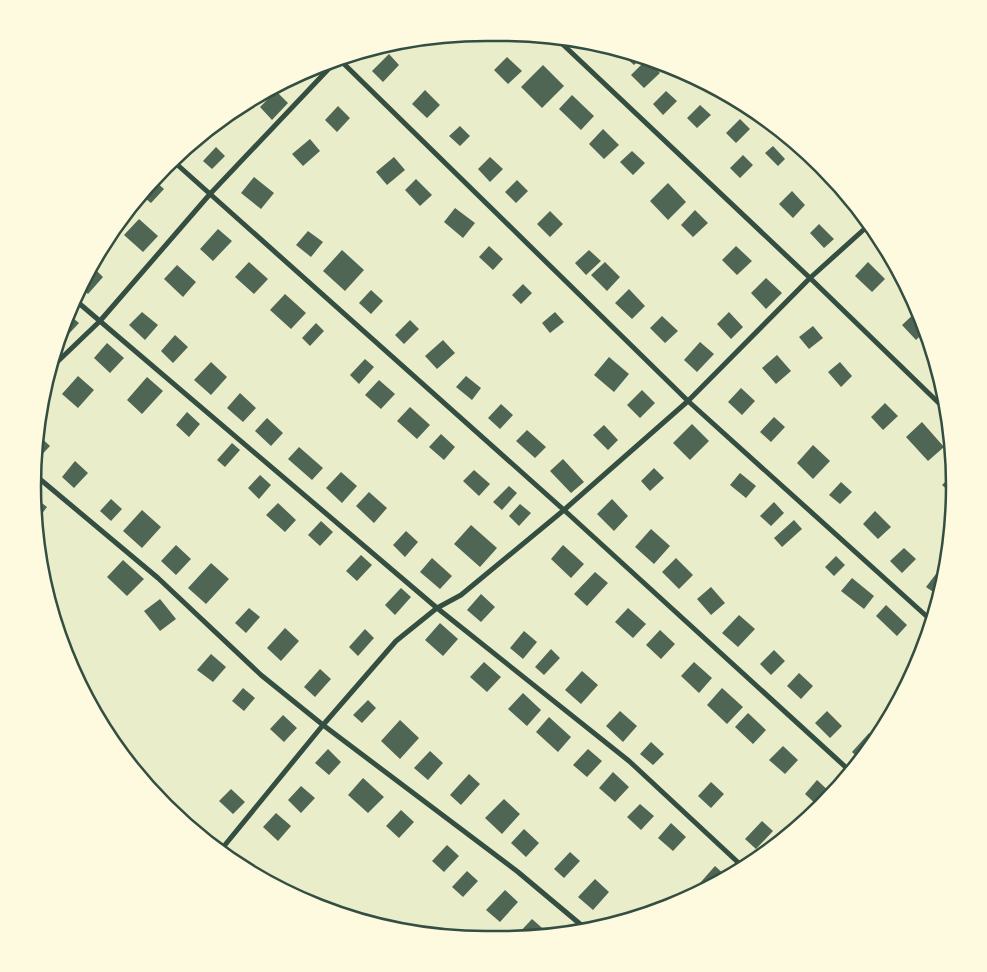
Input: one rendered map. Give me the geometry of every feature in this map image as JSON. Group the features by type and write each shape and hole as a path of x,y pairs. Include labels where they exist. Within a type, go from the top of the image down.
{"street":[{"path":"563,46 810,278 937,402"},
{"path":"344,65 688,401 926,616"},
{"path":"60,360 100,321 210,194 327,71"},
{"path":"178,166 564,510 845,767"},
{"path":"224,846 323,725 396,641 437,608 461,595 564,510 688,401 810,278 864,229"},
{"path":"80,304 437,608 629,761 738,862"},
{"path":"41,480 158,578 260,675 323,725 518,872 579,923"}],"building":[{"path":"389,54 399,65 383,82 372,71"},
{"path":"507,57 522,71 508,84 494,70"},
{"path":"642,64 657,70 660,73 644,88 631,75"},
{"path":"543,65 564,86 542,108 521,87"},
{"path":"425,90 440,105 427,118 412,104"},
{"path":"666,91 677,101 663,115 653,104"},
{"path":"278,93 288,103 272,120 260,107 269,98"},
{"path":"572,95 594,116 581,130 559,109"},
{"path":"700,105 711,115 697,128 687,118"},
{"path":"338,106 350,118 337,132 325,120"},
{"path":"740,119 750,129 736,143 726,133"},
{"path":"460,126 470,136 460,146 449,136"},
{"path":"603,129 619,145 604,159 589,144"},
{"path":"310,139 320,151 303,166 292,154"},
{"path":"773,146 785,159 778,166 765,153"},
{"path":"216,147 225,156 212,169 203,161"},
{"path":"632,151 645,163 633,175 620,162"},
{"path":"743,155 753,165 740,178 730,168"},
{"path":"394,157 405,170 387,185 376,172"},
{"path":"490,157 503,169 490,182 478,169"},
{"path":"254,177 274,193 261,209 241,193"},
{"path":"416,179 432,195 420,206 405,190"},
{"path":"517,180 528,191 516,203 505,192"},
{"path":"668,183 686,202 668,220 650,201"},
{"path":"160,185 164,189 151,203 146,199"},
{"path":"792,191 805,205 793,218 779,204"},
{"path":"455,208 475,223 463,238 444,222"},
{"path":"695,210 708,223 693,237 681,225"},
{"path":"550,211 563,224 550,237 537,224"},
{"path":"139,219 158,236 143,252 124,235"},
{"path":"819,224 834,239 824,248 810,233"},
{"path":"218,229 232,241 213,261 200,249"},
{"path":"308,231 323,242 311,257 296,245"},
{"path":"489,246 503,259 493,270 479,257"},
{"path":"736,246 752,261 737,275 722,260"},
{"path":"342,250 364,270 345,291 323,271"},
{"path":"589,250 601,261 586,275 575,263"},
{"path":"249,262 268,279 254,294 235,277"},
{"path":"605,262 620,277 607,291 591,275"},
{"path":"868,262 885,279 872,292 855,276"},
{"path":"177,265 196,282 183,297 164,279"},
{"path":"97,271 103,277 88,294 86,292"},
{"path":"766,278 782,293 766,309 751,293"},
{"path":"523,284 532,293 521,304 512,295"},
{"path":"629,289 645,306 632,319 615,303"},
{"path":"371,290 383,301 371,314 359,303"},
{"path":"285,294 306,313 291,329 270,310"},
{"path":"142,312 158,325 145,340 129,325"},
{"path":"555,312 564,322 550,333 542,323"},
{"path":"729,312 743,327 731,339 717,324"},
{"path":"662,316 678,331 665,343 650,328"},
{"path":"912,316 920,336 916,340 902,325"},
{"path":"74,319 79,323 68,335"},
{"path":"410,320 419,329 404,344 395,335"},
{"path":"316,323 324,331 310,346 302,338"},
{"path":"813,326 823,338 809,349 799,337"},
{"path":"175,335 188,347 173,363 161,351"},
{"path":"443,340 455,353 437,369 425,356"},
{"path":"700,342 714,354 697,372 684,360"},
{"path":"107,343 124,358 110,373 94,358"},
{"path":"777,355 791,371 776,384 762,368"},
{"path":"609,357 629,374 614,392 594,375"},
{"path":"365,359 374,367 359,384 350,375"},
{"path":"211,362 227,377 211,395 194,380"},
{"path":"840,362 852,376 841,387 828,372"},
{"path":"78,376 94,390 78,408 62,394"},
{"path":"466,376 481,388 472,400 456,387"},
{"path":"147,377 163,391 142,414 127,400"},
{"path":"379,380 395,394 381,409 365,395"},
{"path":"741,388 755,401 742,415 728,402"},
{"path":"642,390 655,403 640,418 627,405"},
{"path":"240,393 256,408 243,422 227,408"},
{"path":"885,403 898,416 883,430 871,417"},
{"path":"501,404 513,415 500,429 488,418"},
{"path":"410,407 430,425 417,439 397,421"},
{"path":"187,412 200,424 189,437 176,425"},
{"path":"774,417 785,427 771,442 760,432"},
{"path":"267,418 283,433 271,446 255,431"},
{"path":"922,422 944,447 928,461 906,437"},
{"path":"692,424 709,441 690,460 673,443"},
{"path":"604,425 618,440 608,450 593,435"},
{"path":"527,430 546,447 535,458 516,441"},
{"path":"441,434 455,447 444,460 429,447"},
{"path":"44,440 50,446 42,454"},
{"path":"232,443 240,450 225,467 217,460"},
{"path":"813,445 830,461 813,479 797,463"},
{"path":"299,447 323,468 312,480 288,459"},
{"path":"563,459 584,482 571,493 550,471"},
{"path":"75,461 88,473 74,488 62,477"},
{"path":"654,468 664,478 650,491 641,481"},
{"path":"474,470 490,484 479,496 463,481"},
{"path":"341,472 357,486 342,503 326,488"},
{"path":"740,473 756,486 746,498 730,485"},
{"path":"260,475 271,485 259,499 248,488"},
{"path":"841,482 852,492 840,504 829,495"},
{"path":"509,486 517,493 502,510 493,502"},
{"path":"369,492 387,508 374,523 356,506"},
{"path":"111,499 122,509 111,521 100,511"},
{"path":"612,499 628,516 614,531 597,514"},
{"path":"774,502 784,513 771,526 760,516"},
{"path":"42,503 47,507 42,514"},
{"path":"278,503 296,520 285,532 266,515"},
{"path":"520,504 531,513 519,526 509,516"},
{"path":"142,510 161,527 142,548 123,531"},
{"path":"875,511 891,527 878,539 863,524"},
{"path":"794,520 802,529 782,547 774,538"},
{"path":"321,521 333,532 320,546 308,535"},
{"path":"471,525 497,548 480,567 454,544"},
{"path":"651,529 670,546 654,564 635,547"},
{"path":"406,531 418,542 405,557 393,545"},
{"path":"176,545 191,559 176,575 161,561"},
{"path":"563,545 584,564 571,578 551,559"},
{"path":"904,548 916,559 902,573 890,561"},
{"path":"361,555 372,565 357,581 346,571"},
{"path":"836,556 845,565 834,576 825,567"},
{"path":"432,558 452,576 440,589 420,572"},
{"path":"676,558 693,575 679,589 662,572"},
{"path":"123,560 144,579 127,596 107,577"},
{"path":"211,563 229,579 206,604 188,588"},
{"path":"595,572 608,583 587,606 574,594"},
{"path":"937,573 933,592 926,587"},
{"path":"852,578 874,596 864,609 841,591"},
{"path":"711,587 725,603 711,615 697,599"},
{"path":"401,588 411,597 395,615 385,605"},
{"path":"481,594 495,607 481,622 467,610"},
{"path":"160,599 176,619 160,631 144,611"},
{"path":"886,605 907,625 897,636 876,616"},
{"path":"249,608 260,617 246,633 235,623"},
{"path":"628,608 646,624 633,638 615,622"},
{"path":"739,615 755,629 738,647 722,633"},
{"path":"440,623 458,639 443,656 425,640"},
{"path":"285,628 299,641 281,661 267,648"},
{"path":"365,629 374,638 358,656 349,647"},
{"path":"660,630 675,644 661,659 646,645"},
{"path":"524,631 537,642 523,659 510,648"},
{"path":"551,649 560,658 544,675 535,667"},
{"path":"774,650 785,661 771,675 760,664"},
{"path":"211,654 226,667 213,682 197,670"},
{"path":"484,662 501,677 487,692 470,677"},
{"path":"694,662 712,678 699,693 681,676"},
{"path":"320,669 331,679 315,697 304,687"},
{"path":"582,671 598,685 581,704 565,690"},
{"path":"799,673 813,686 801,699 787,686"},
{"path":"243,688 255,698 244,711 232,701"},
{"path":"722,688 743,707 727,724 707,705"},
{"path":"523,693 541,710 527,726 508,709"},
{"path":"368,700 376,708 362,723 353,715"},
{"path":"620,711 637,726 623,742 606,726"},
{"path":"827,711 842,726 830,738 815,723"},
{"path":"748,713 766,730 753,744 735,727"},
{"path":"283,715 297,728 284,742 270,729"},
{"path":"549,717 571,737 558,752 536,732"},
{"path":"400,720 419,738 400,759 381,741"},
{"path":"869,733 870,734 855,755 852,752"},
{"path":"651,742 664,754 653,765 640,754"},
{"path":"783,746 798,760 785,774 769,760"},
{"path":"328,749 341,762 329,775 315,763"},
{"path":"588,749 602,761 587,777 573,765"},
{"path":"430,751 443,763 428,780 414,768"},
{"path":"613,772 629,787 615,802 599,788"},
{"path":"469,774 480,784 461,805 450,795"},
{"path":"363,778 384,797 368,813 348,795"},
{"path":"817,780 826,788 813,802 805,794"},
{"path":"711,782 724,794 711,808 698,796"},
{"path":"301,786 315,798 301,813 288,800"},
{"path":"231,789 245,802 233,814 219,801"},
{"path":"504,799 520,814 502,834 485,818"},
{"path":"640,804 654,816 641,830 627,817"},
{"path":"401,810 414,822 399,838 386,826"},
{"path":"276,813 291,826 278,841 263,827"},
{"path":"762,821 773,831 756,849 745,839"},
{"path":"671,823 686,837 673,851 658,838"},
{"path":"524,829 539,843 526,857 511,843"},
{"path":"447,845 459,856 444,872 432,861"},
{"path":"570,852 580,861 564,878 554,869"},
{"path":"715,866 721,872 701,884"},
{"path":"467,871 478,881 463,897 452,887"},
{"path":"595,879 609,892 593,910 578,897"},
{"path":"505,890 518,902 500,922 486,910"},
{"path":"532,919 543,929 530,930 522,930"}]}
